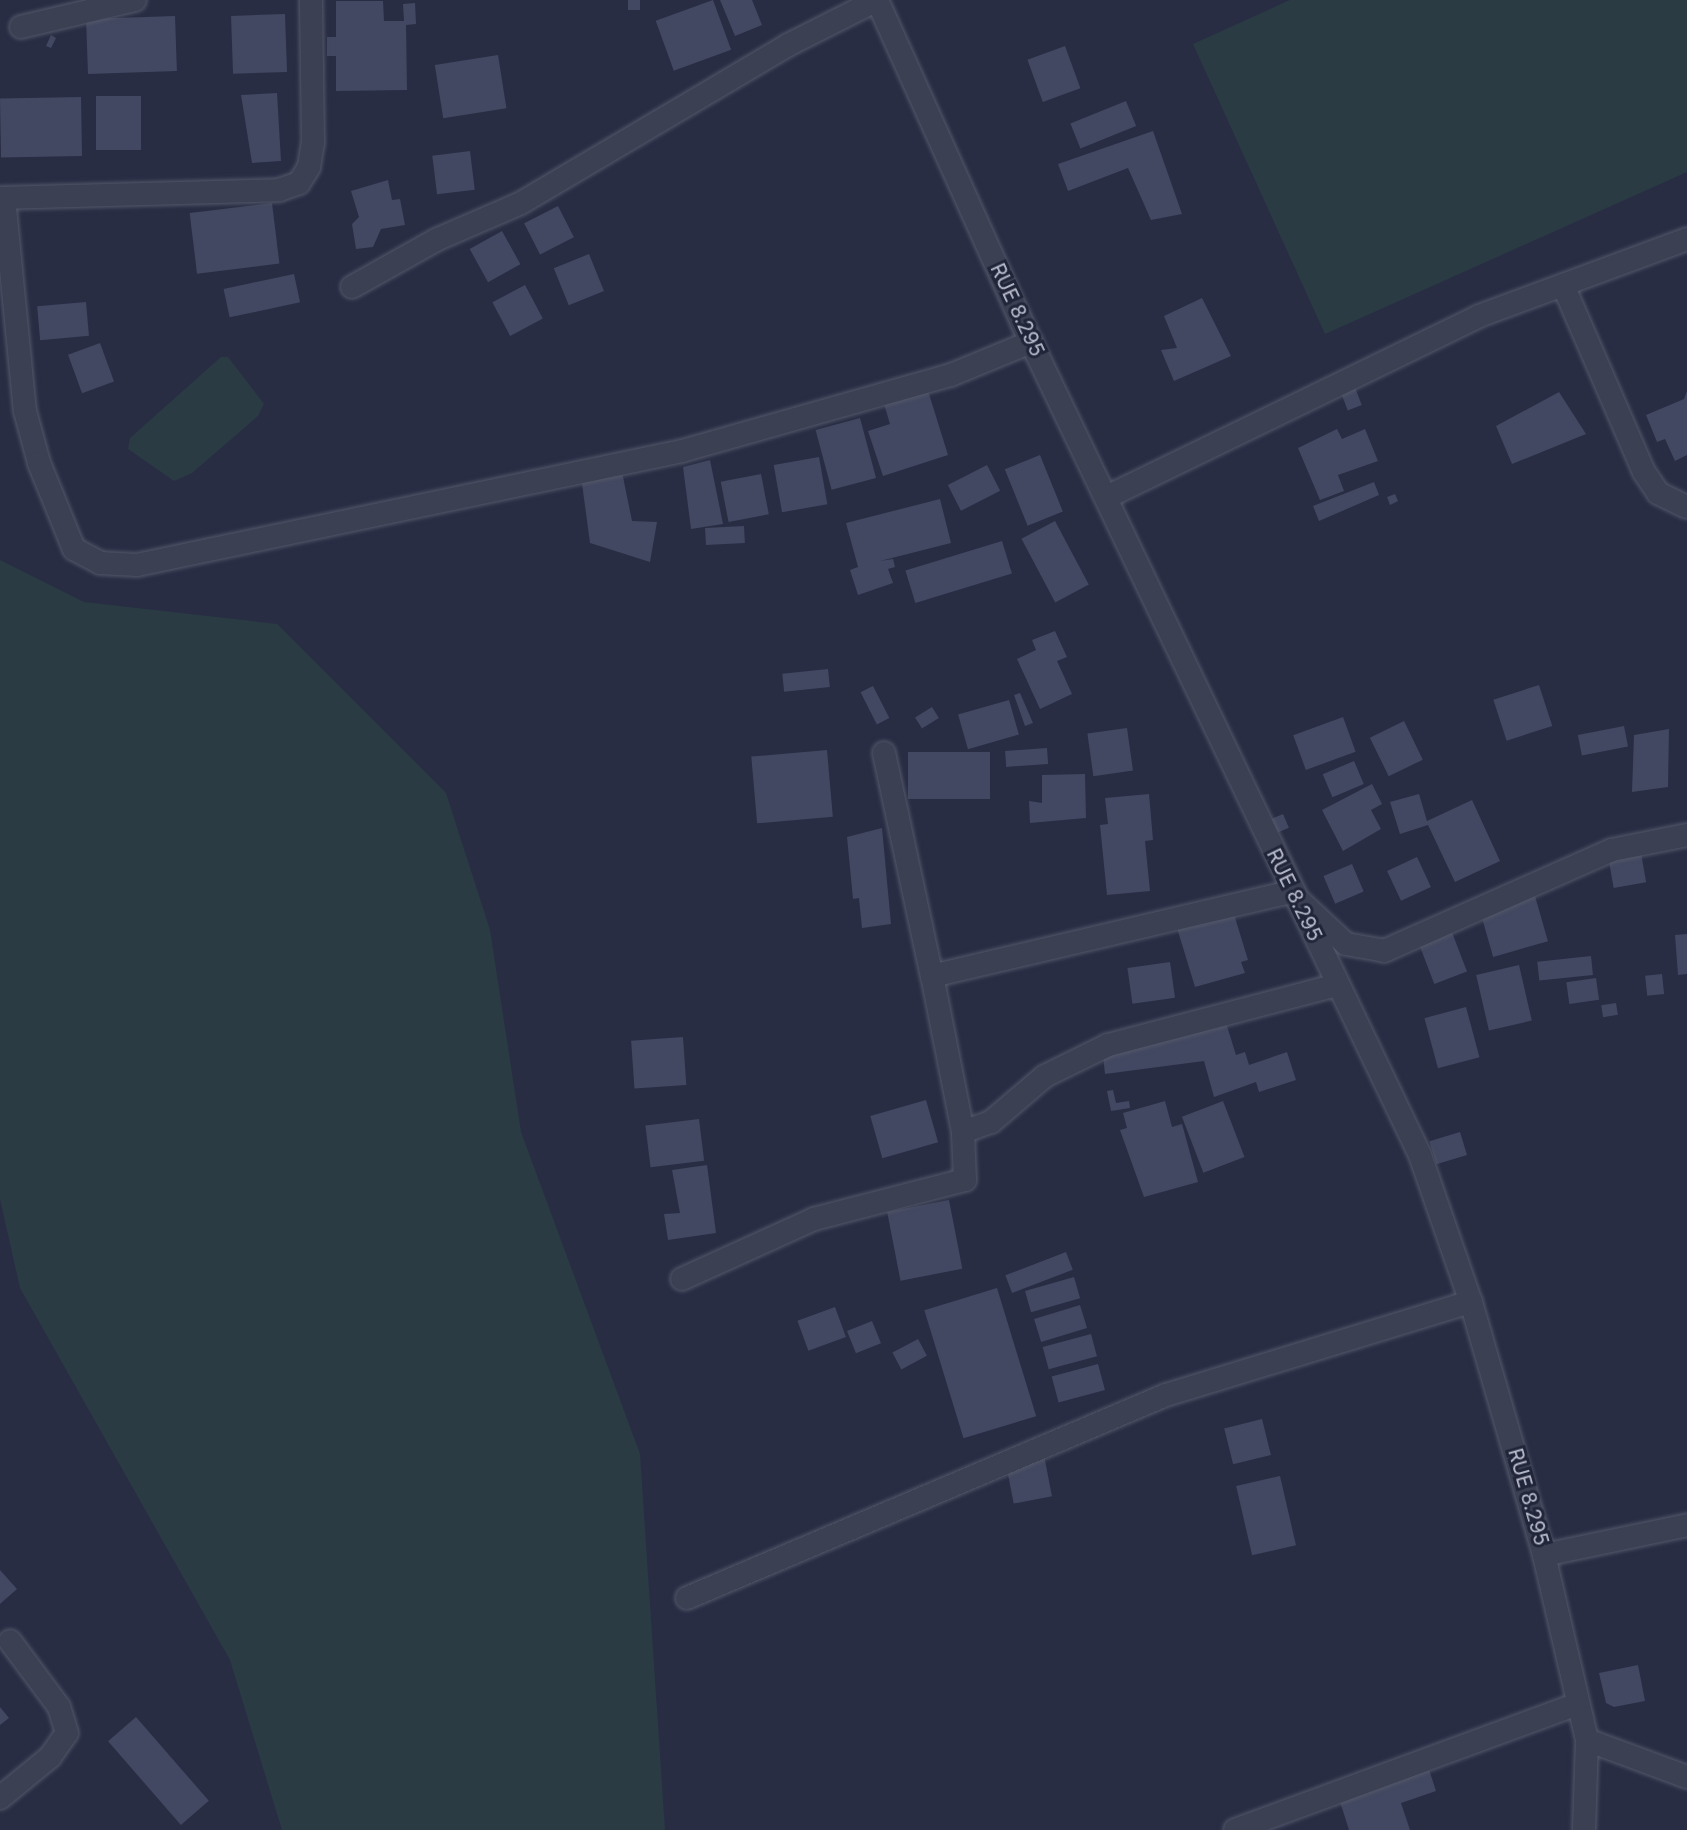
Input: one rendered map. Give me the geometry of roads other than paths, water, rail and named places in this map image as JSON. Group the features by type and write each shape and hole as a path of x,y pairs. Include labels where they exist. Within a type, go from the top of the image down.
{"street":[{"path":"21,27 135,0"},
{"path":"311,0 313,143 309,167 299,183 279,190 2,198 25,411 39,463 74,549 100,563 137,565 682,451 951,375 1031,342"},
{"path":"352,287 438,239 521,203 788,45 877,0"},
{"name":"RUE 8.295","path":"877,0 1031,342 1109,496 1290,892 1420,1155 1471,1302 1544,1555 1587,1740 1584,1830"},
{"path":"1109,496 1410,346 1687,239"},
{"path":"1563,285 1644,472 1658,493 1687,507"},
{"path":"682,1279 814,1219 965,1180 963,1132 884,753"},
{"path":"932,976 1290,892 1346,944 1384,951 1612,850 1687,835"},
{"path":"963,1132 991,1122 1045,1076 1108,1045 1337,985"},
{"path":"687,1598 1166,1395 1471,1302"},
{"path":"1544,1555 1687,1525"},
{"path":"0,1798 50,1757 67,1733 59,1707 10,1641"},
{"path":"1235,1830 1578,1704"},
{"path":"1587,1740 1687,1777"}]}
